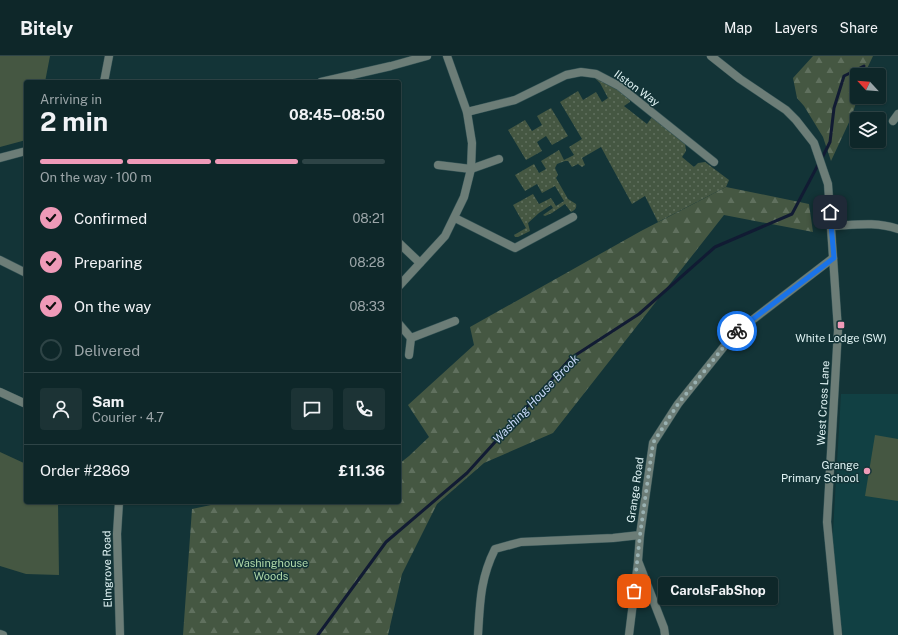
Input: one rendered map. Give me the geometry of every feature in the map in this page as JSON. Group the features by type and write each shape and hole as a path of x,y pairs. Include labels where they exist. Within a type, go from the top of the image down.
{"street":[{"path":"104,80 109,56"},
{"path":"330,80 428,56"},
{"path":"401,284 445,236 464,197 471,169 472,143 468,112 447,56"},
{"name":"West Cross Lane","path":"711,56 740,79 792,115 814,143 827,180 834,258 838,330 827,522 838,635"},
{"name":"Ilston Way","path":"468,112 515,100 566,75 581,72 596,74 619,86 714,162"},
{"path":"0,158 24,152"},
{"path":"438,165 471,169 499,159"},
{"path":"455,218 515,248 573,217"},
{"path":"831,226 871,224 898,229"},
{"path":"401,245 420,263"},
{"name":"Grange Road","path":"478,635 481,591 488,563 495,549 521,542 613,538 640,535 653,443 678,404 734,334 834,258"},
{"path":"0,260 24,271"},
{"path":"411,338 455,321"},
{"path":"401,326 411,338 409,355"},
{"path":"0,392 24,403"},
{"name":"Elmgrove Road","path":"119,504 116,534 120,635"},
{"path":"629,635 640,535"},
{"path":"638,561 664,628 665,635"}],"shaded area":[{"name":"Grange Primary School","path":"841,394 898,394 898,635 843,635 837,599 832,549"}],"green space":[{"path":"0,56 50,56 45,80 24,80 24,141 0,147"},
{"path":"813,56 873,56 867,68 850,68 850,104 856,104 853,112 850,112 850,120 831,161 823,137 804,106 797,98 793,78"},
{"path":"593,76 603,79 629,97 630,102 624,106 647,124 652,117 685,143 686,151 682,157 694,167 698,163 705,162 729,180 726,187 658,222 645,196 632,204 601,147 582,158 585,165 582,167 578,164 572,167 568,161 565,161 557,164 555,168 558,175 556,178 568,199 576,204 575,210 571,212 565,204 552,213 545,216 543,215 553,208 551,205 528,223 530,231 515,237 514,235 526,228 513,205 533,194 539,204 551,198 556,206 564,201 555,186 542,193 537,184 525,191 515,175 534,164 539,173 546,169 541,161 559,150 564,160 574,155 569,147 582,139 560,102 578,91 583,100 596,92 602,102 608,98 600,83"},
{"path":"551,108 568,136 552,145 546,136 537,142 542,151 526,160 508,130 525,120 532,131 542,125 537,116"},
{"name":"Washinghouse Woods","path":"726,187 809,204 813,232 724,215 553,433 484,463 437,504 402,574 388,635 183,635 192,509 216,504 401,504 401,462 429,437 408,405 474,345 470,327 641,231"},
{"path":"875,435 898,439 898,501 865,496"},
{"path":"0,452 24,463 24,504 58,504 59,575 26,574 0,566"}],"waterway":[{"name":"Washing House Brook","path":"822,158 830,142 834,108 844,76 864,66"},
{"name":"Washing House Brook","path":"318,635 386,542 467,473 571,358 639,314 715,247 792,214 819,163"}],"way so far":[{"path":"634,591 653,443 678,404 737,331"}],"place":[{"name":"White Lodge (SW)","path":"841,325"},
{"name":"Grange Primary School","path":"867,471"},
{"name":"CarolsFabShop","path":"634,591"}],"route":[{"path":"737,331 834,258 830,212"}]}
